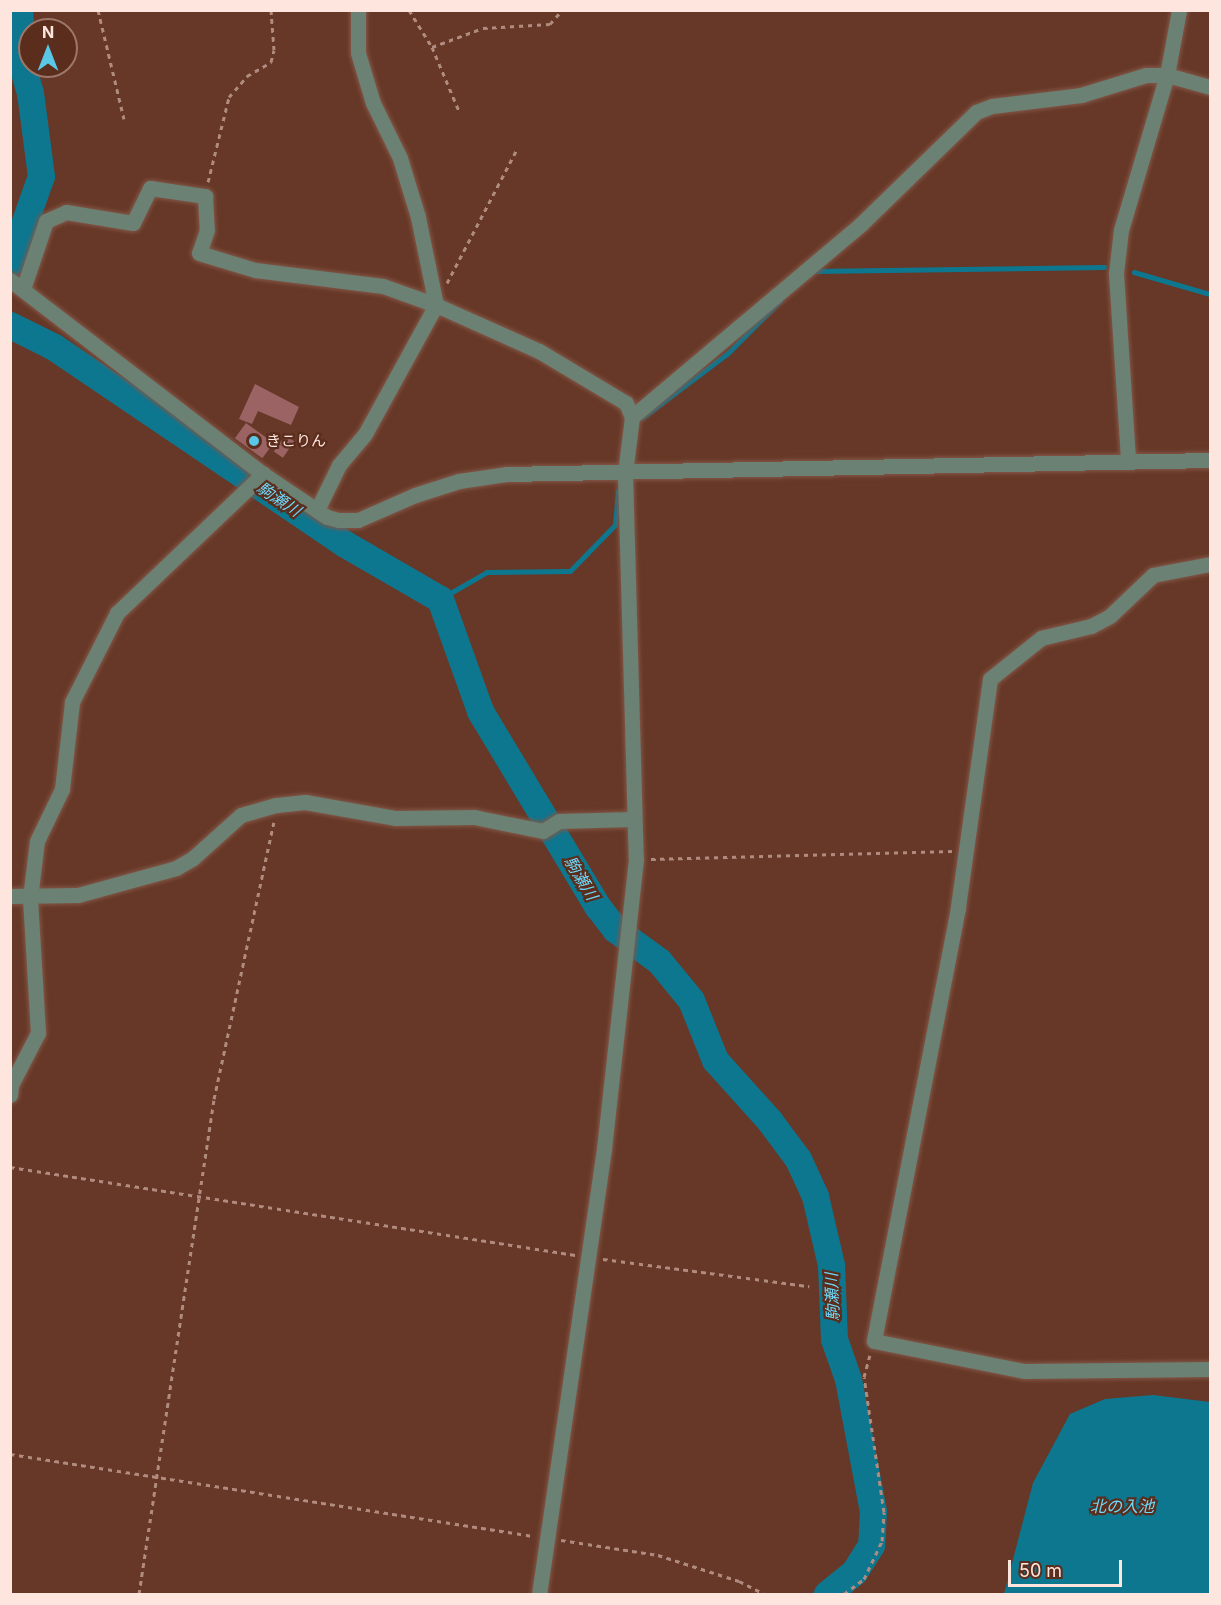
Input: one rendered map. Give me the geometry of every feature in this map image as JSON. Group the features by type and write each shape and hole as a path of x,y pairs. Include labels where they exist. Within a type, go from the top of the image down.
{"street":[{"path":"317,510 339,465 365,434 436,306 418,218 400,158 373,103 358,53 358,10"},
{"path":"1128,459 1116,273 1121,230 1167,75 1179,10"},
{"path":"632,417 860,225 976,112 992,106 1081,95 1136,78 1167,75 1210,87"},
{"path":"539,1594 589,1257 636,859 633,819 633,682 625,473 632,417 626,403 539,351 384,286 255,270 199,253 207,230 205,196 150,188 133,223 66,212 46,221 17,284 262,474 317,510 339,520 358,520 459,481 507,474 625,473 1128,459 1210,460"},
{"path":"10,1095 11,1085 38,1033 30,898 37,841 62,789 72,702 117,613 262,474"},
{"path":"1210,564 1153,574 1110,616 1091,626 1041,638 990,679 964,850 958,908 874,1341 1024,1371 1210,1369"},
{"path":"10,896 30,898 78,896 176,868 193,858 241,815 277,805 305,802 395,818 474,817 551,827 633,819"}],"path":[{"path":"98,10 124,119"},
{"path":"205,196 229,97 247,76 271,62 274,50 271,10"},
{"path":"409,10 432,47 459,111"},
{"path":"432,47 483,27 550,24 562,10"},
{"path":"436,306 517,149"},
{"path":"139,1594 214,1099 277,805"},
{"path":"636,859 964,850"},
{"path":"10,1167 589,1257 809,1286"},
{"path":"844,1594 864,1579 882,1541 884,1512 864,1377 874,1341"},
{"path":"10,1454 658,1555 739,1581 765,1594"}],"water":[{"name":"北の入池","path":"1153,1395 1210,1402 1210,1594 1004,1594 1033,1483 1070,1414 1105,1399"}],"building":[{"path":"255,384 299,407 291,425 258,411 252,424 239,419"},
{"name":"きこりん","path":"246,423 274,443 262,458 235,438"},
{"path":"285,435 294,441 283,458 274,452"}],"waterway":[{"name":"駒瀬川","path":"10,263 41,176 30,93 23,68 19,10"},
{"path":"812,271 1104,267"},
{"path":"1134,272 1210,294"},
{"path":"642,418 727,354 780,301"},
{"name":"駒瀬川","path":"10,325 54,347 345,544 440,599 480,711 598,907 615,929 659,961 691,1000 715,1060 769,1120 798,1159 815,1196 831,1265 834,1339 848,1379 873,1511 871,1545 854,1572 827,1594"},
{"path":"440,599 487,572 570,571 615,525 618,491"}],"place":[{"name":"きこりん","path":"254,441"}]}
